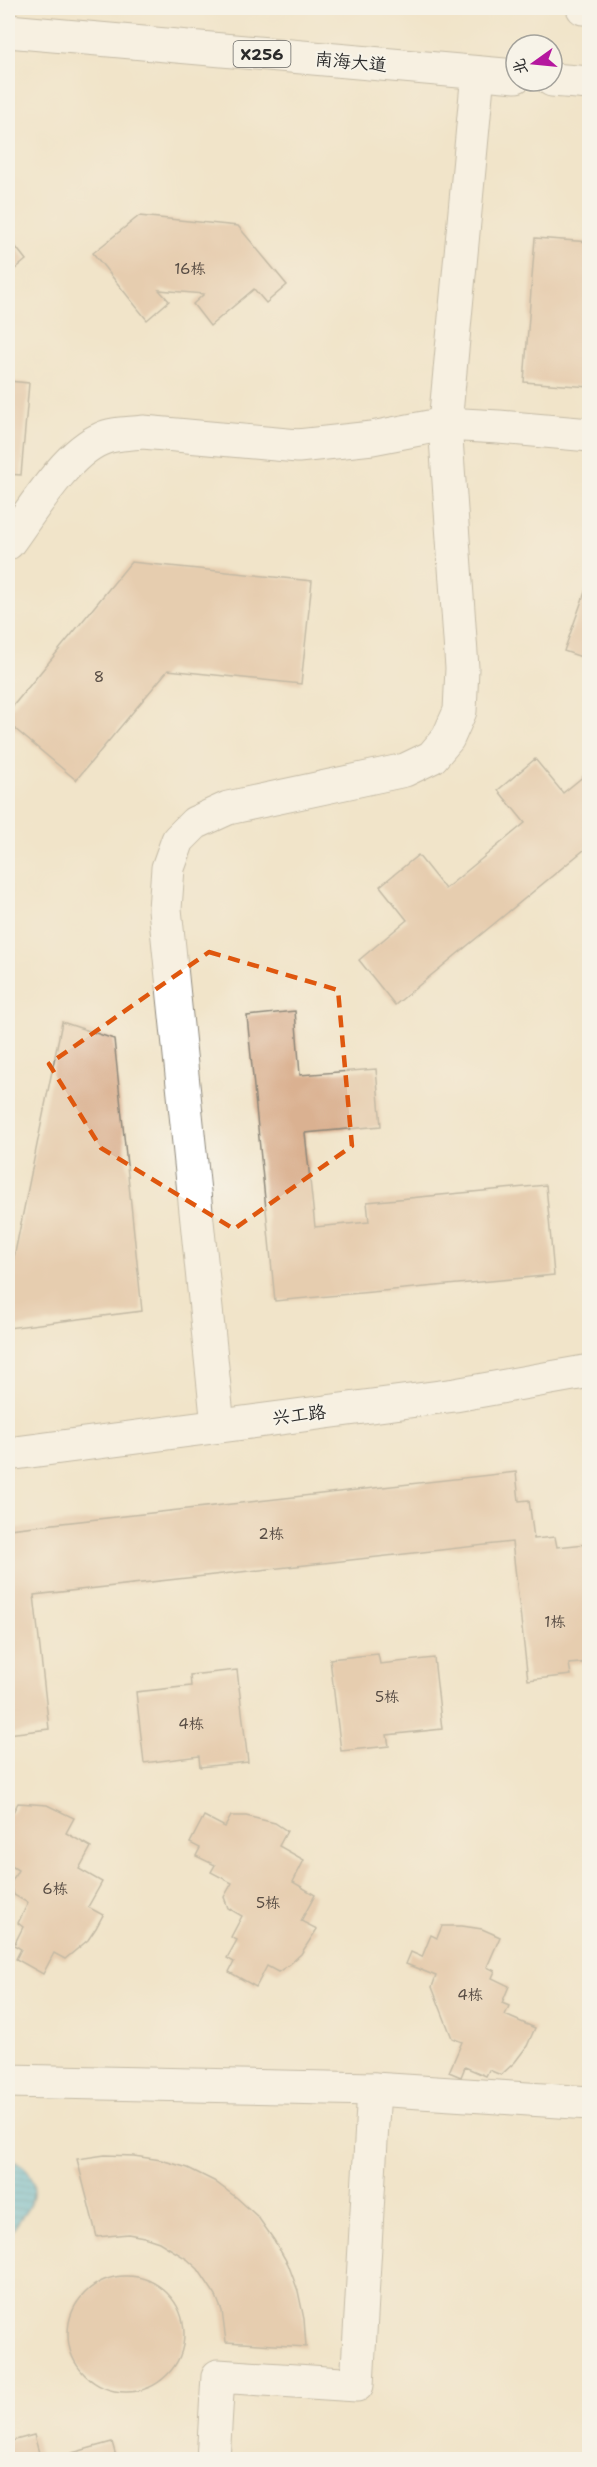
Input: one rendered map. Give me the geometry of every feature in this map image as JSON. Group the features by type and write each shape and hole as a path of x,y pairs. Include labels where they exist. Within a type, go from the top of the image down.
{"street":[{"path":"583,8 590,8"},
{"name":"南海大道","path":"8,31 504,75"},
{"path":"218,1426 165,909 168,868 178,840 195,823 228,808 405,770 432,757 448,738 460,711 462,668 445,424 478,73"},
{"path":"564,81 590,83"},
{"path":"8,543 63,470 81,451 101,438 142,432 298,446 372,438 445,424 499,426 590,435"},
{"name":"兴工路","path":"8,1454 455,1395 590,1371"},
{"path":"8,2081 374,2090 590,2103"},
{"path":"213,2460 218,2376 357,2385 374,2090"}],"highlighted area":[{"path":"209,952 338,990 352,1146 234,1229 101,1148 49,1064"}],"water":[{"path":"8,2159 19,2163 28,2171 33,2180 34,2190 29,2206 8,2239"}],"building":[{"path":"139,216 238,226 287,285 266,303 254,289 210,326 193,304 204,294 159,290 169,301 147,320 93,253"},
{"path":"8,237 26,260 8,275"},
{"path":"535,238 590,242 590,387 524,382"},
{"path":"8,381 29,383 21,475 8,474"},
{"path":"131,562 312,581 301,684 168,670 76,780 8,723 8,712"},
{"path":"590,581 590,660 564,651"},
{"path":"535,759 563,793 590,771 590,845 395,1005 359,960 407,920 380,886 418,855 445,889 525,823 498,790"},
{"path":"295,1011 300,1075 376,1069 381,1126 305,1133 315,1227 369,1222 367,1202 546,1185 554,1275 275,1301 247,1016"},
{"path":"62,1022 114,1039 142,1311 8,1328 8,1287"},
{"path":"516,1472 519,1501 529,1500 534,1539 555,1537 557,1547 585,1544 590,1582 590,1662 569,1664 571,1675 528,1680 512,1542 34,1595 49,1729 8,1734 8,1557 12,1557 9,1529"},
{"path":"378,1654 380,1664 434,1658 442,1729 387,1735 389,1746 341,1751 330,1659"},
{"path":"237,1670 248,1762 200,1767 199,1756 144,1763 136,1692 191,1686 190,1675"},
{"path":"18,1803 47,1805 74,1818 66,1833 91,1847 79,1869 102,1882 88,1907 103,1915 96,1928 88,1940 65,1959 54,1953 43,1974 16,1959 21,1949 14,1945 23,1927 18,1923 28,1903 14,1895 11,1883 18,1870 8,1864 8,1811 12,1814"},
{"path":"204,1816 225,1827 231,1816 246,1816 275,1823 287,1831 279,1846 304,1860 293,1882 315,1895 301,1921 317,1929 301,1954 278,1972 267,1966 256,1987 229,1972 234,1962 227,1958 237,1940 231,1937 242,1916 228,1908 224,1897 232,1883 211,1872 215,1865 196,1856 200,1848 190,1843"},
{"path":"442,1926 482,1929 500,1937 487,1967 495,1971 492,1978 509,1986 502,2003 509,2006 505,2015 535,2028 527,2046 501,2075 489,2070 486,2076 465,2067 461,2077 449,2072 462,2042 452,2038 432,1987 436,1976 406,1964 411,1952 422,1957 431,1935 437,1938"},
{"path":"105,2155 161,2160 188,2168 214,2181 258,2217 288,2264 298,2291 304,2319 306,2347 226,2342 222,2311 216,2296 198,2269 187,2259 159,2242 144,2237 128,2234 97,2237 77,2159"},
{"path":"126,2276 148,2281 167,2293 179,2312 184,2334 179,2356 167,2375 148,2387 126,2392 104,2387 85,2375 73,2356 68,2334 73,2312 85,2293 104,2281"},
{"path":"34,2435 41,2460 8,2460 8,2442"},
{"path":"112,2442 117,2460 50,2460 50,2459"}]}
